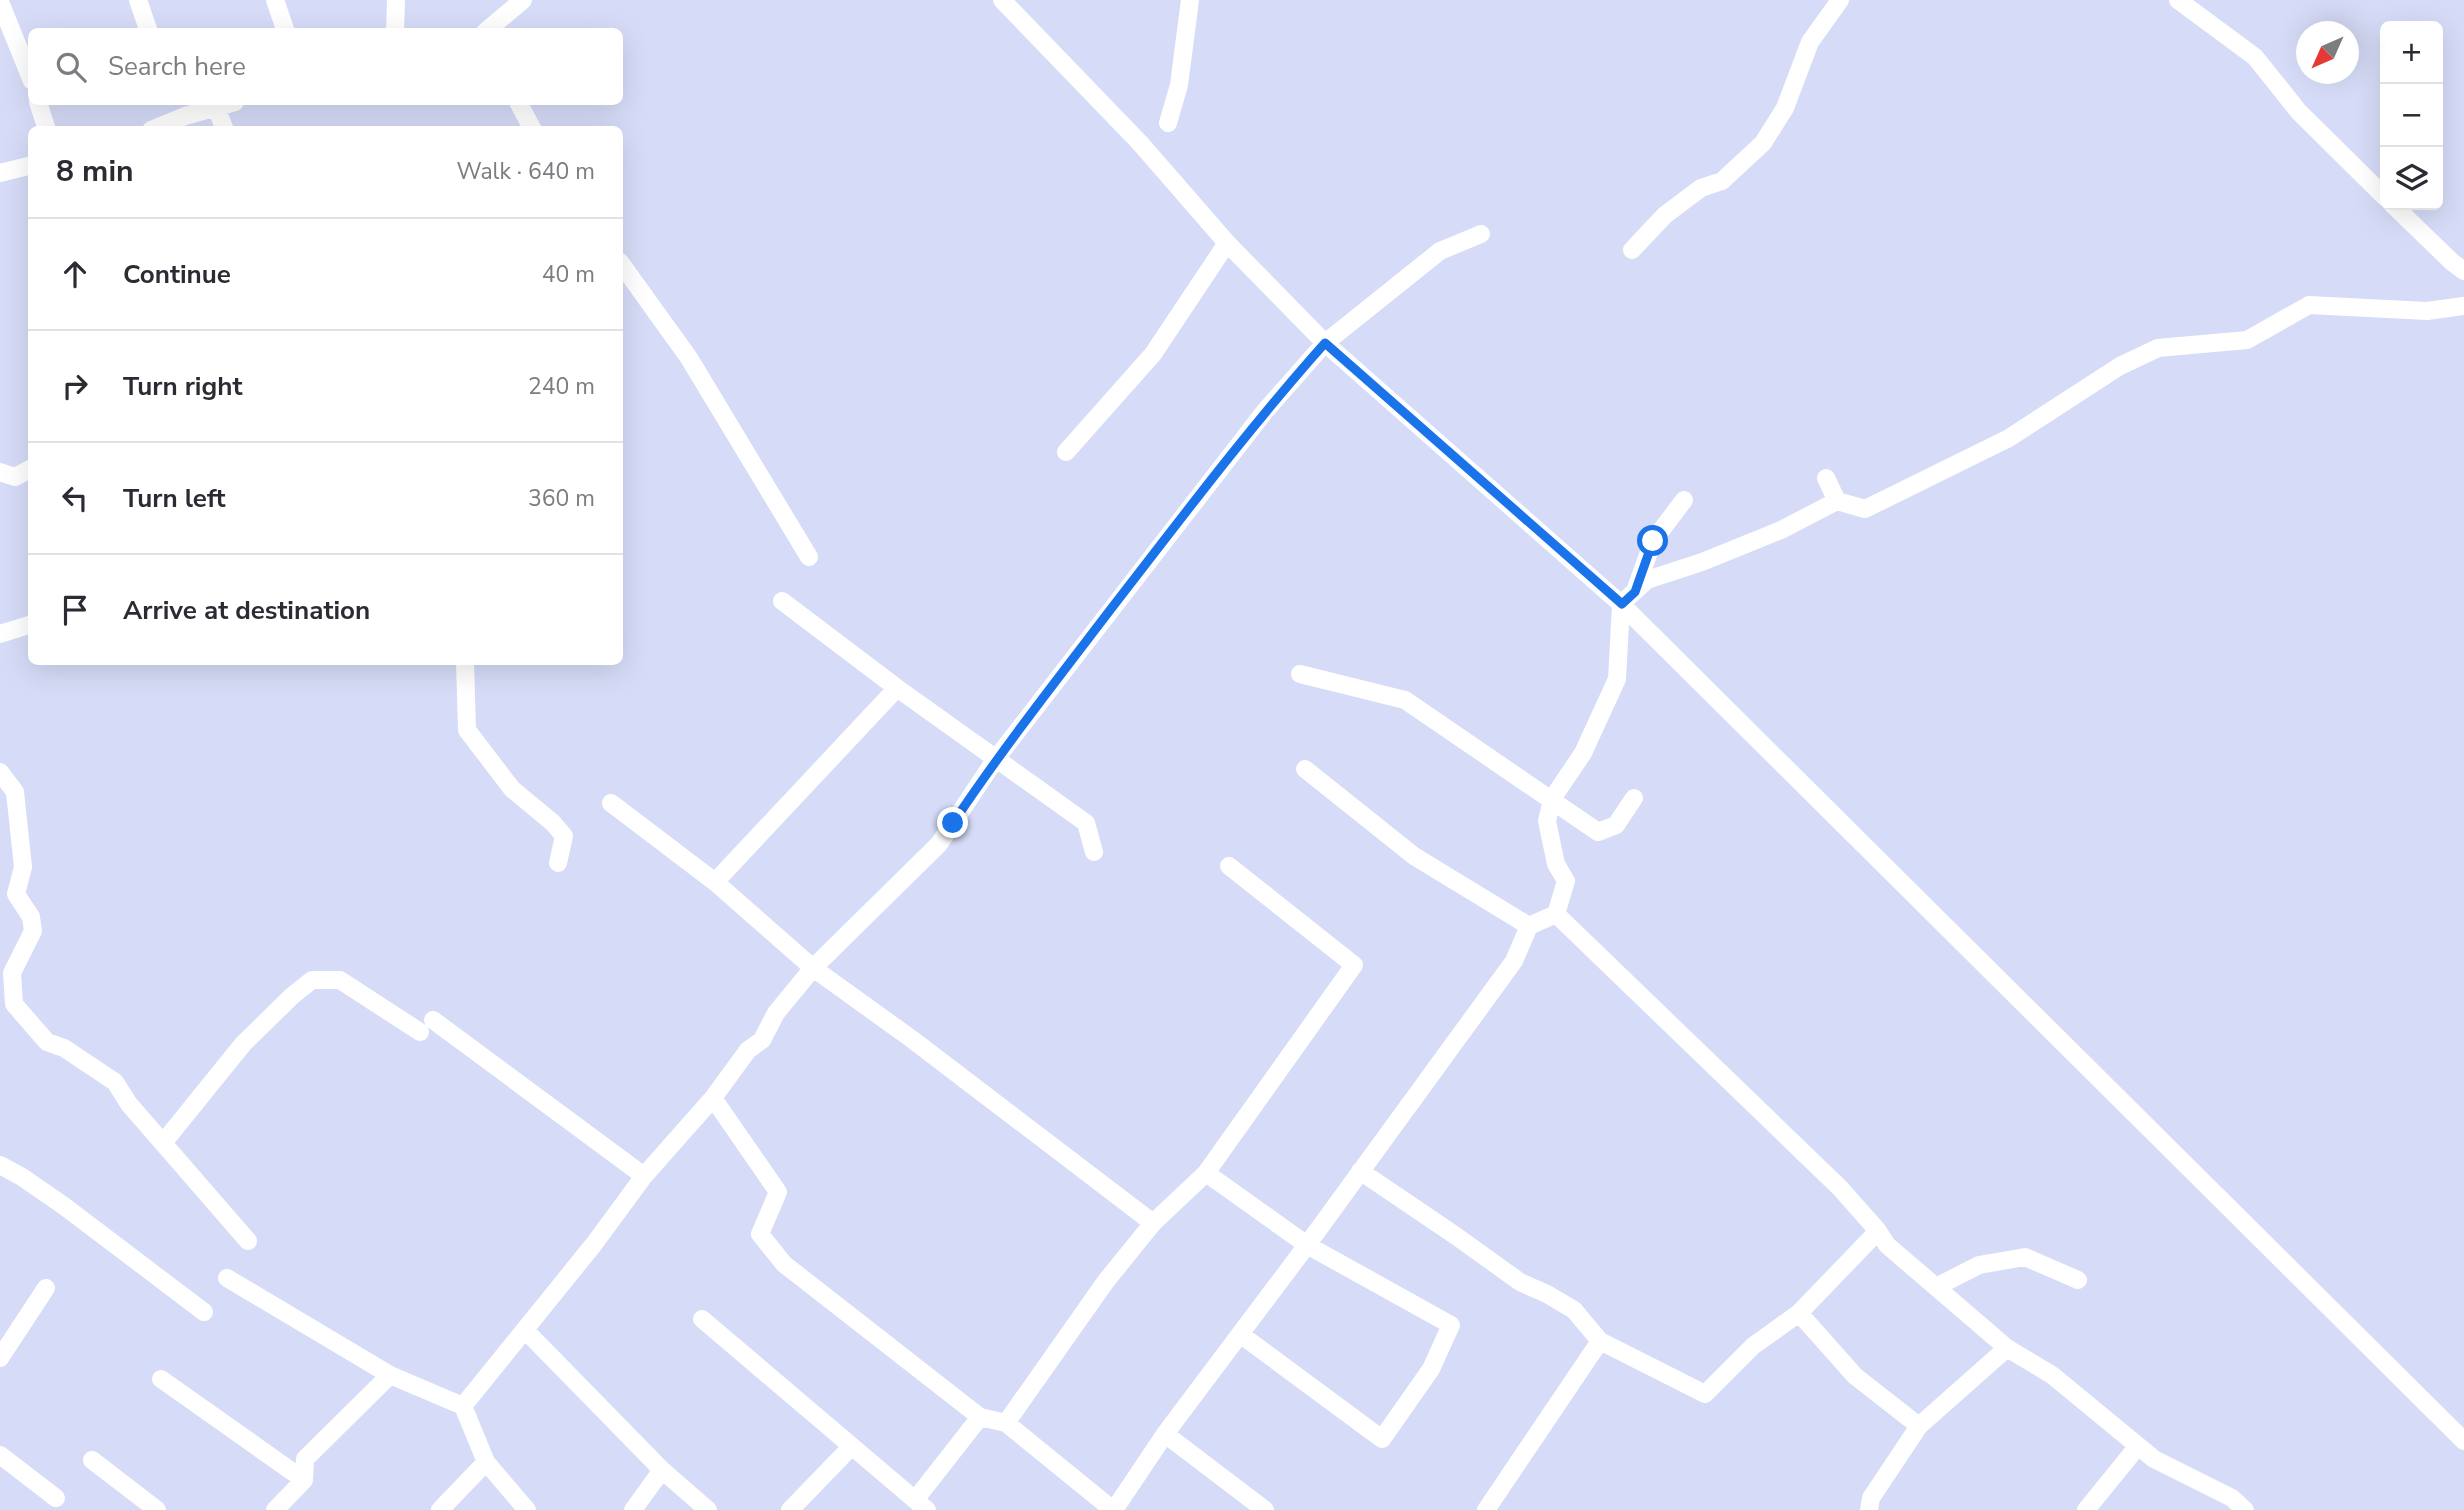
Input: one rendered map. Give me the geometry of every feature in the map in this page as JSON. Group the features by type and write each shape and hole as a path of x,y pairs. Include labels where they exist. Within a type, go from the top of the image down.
{"street":[{"path":"138,0 148,28"},
{"path":"275,0 285,28"},
{"path":"396,0 396,28"},
{"path":"490,28 523,0"},
{"path":"1002,0 1140,143 1227,243 1325,343 1622,604 2464,1441"},
{"path":"1168,123 1179,85 1190,0"},
{"path":"1632,250 1665,215 1701,188 1722,181 1763,143 1785,107 1810,42 1840,0"},
{"path":"2178,0 2255,57 2299,112 2380,192"},
{"path":"0,2 28,71"},
{"path":"39,105 46,126"},
{"path":"157,126 181,109 224,105"},
{"path":"520,105 531,126"},
{"path":"216,107 223,126"},
{"path":"0,173 28,162"},
{"path":"2398,210 2464,271"},
{"path":"463,1406 644,1176 713,1098 748,1050 762,1040 776,1013 813,968 939,844 995,760 1265,411 1325,343 1440,251 1481,234"},
{"path":"1066,452 1153,354 1227,243"},
{"path":"623,266 689,358 809,557"},
{"path":"713,1098 778,1192 760,1234 785,1264 979,1418 1006,1423 1113,1510 1165,1434 1514,961 1529,926 1556,914 1566,881 1556,864 1547,821 1552,799 1583,753 1617,679 1622,604 1647,580 1702,562 1781,530 1837,501 1866,509 2009,438 2120,366 2158,348 2247,340 2309,305 2427,311 2464,306"},
{"path":"0,472 15,477 28,470"},
{"path":"1826,478 1837,501"},
{"path":"1635,592 1653,541 1684,500"},
{"path":"782,601 995,760 1086,823 1094,852"},
{"path":"0,634 28,625"},
{"path":"465,665 467,730 512,789 553,823 564,836 558,863"},
{"path":"1300,674 1405,700 1598,832 1616,825 1634,799"},
{"path":"715,882 897,688"},
{"path":"1305,769 1414,856 1529,926"},
{"path":"0,772 15,792 23,867 16,894 31,917 33,931 12,973 14,1004 47,1042 64,1048 115,1082 129,1104 248,1241"},
{"path":"611,803 715,882 813,968 913,1040 1153,1223"},
{"path":"1006,1423 1106,1281 1153,1223 1206,1173 1354,965 1228,866"},
{"path":"1556,914 1840,1188 1887,1245 2007,1348 2052,1375 2154,1459 2232,1498 2245,1510"},
{"path":"163,1143 243,1044 292,996 312,981 340,980 426,1026 644,1176"},
{"path":"0,1165 64,1206 204,1312"},
{"path":"1360,1171 1520,1282 1574,1310 1600,1341 1705,1394 1753,1346 1798,1313 1878,1231"},
{"path":"1206,1173 1307,1245 1451,1325 1431,1370 1382,1439 1240,1334"},
{"path":"1936,1287 1979,1265 2025,1257 2078,1280"},
{"path":"227,1278 390,1375 463,1406 485,1462 527,1510"},
{"path":"0,1358 46,1288"},
{"path":"1798,1313 1855,1377 1919,1426"},
{"path":"702,1319 921,1505 979,1418"},
{"path":"525,1330 662,1470 708,1510"},
{"path":"1486,1510 1600,1341"},
{"path":"1855,1510 1870,1504 1919,1426 2007,1348"},
{"path":"275,1510 304,1480 305,1459 390,1375"},
{"path":"161,1378 304,1480"},
{"path":"1165,1434 1265,1510"},
{"path":"2086,1510 2138,1446"},
{"path":"790,1510 851,1447"},
{"path":"0,1455 56,1498"},
{"path":"93,1460 157,1510"},
{"path":"440,1510 485,1462"},
{"path":"633,1510 662,1470"}],"route":[{"path":"953,823 995,760 1144,566 1265,411 1325,343 1622,604 1635,592 1653,541"}]}
